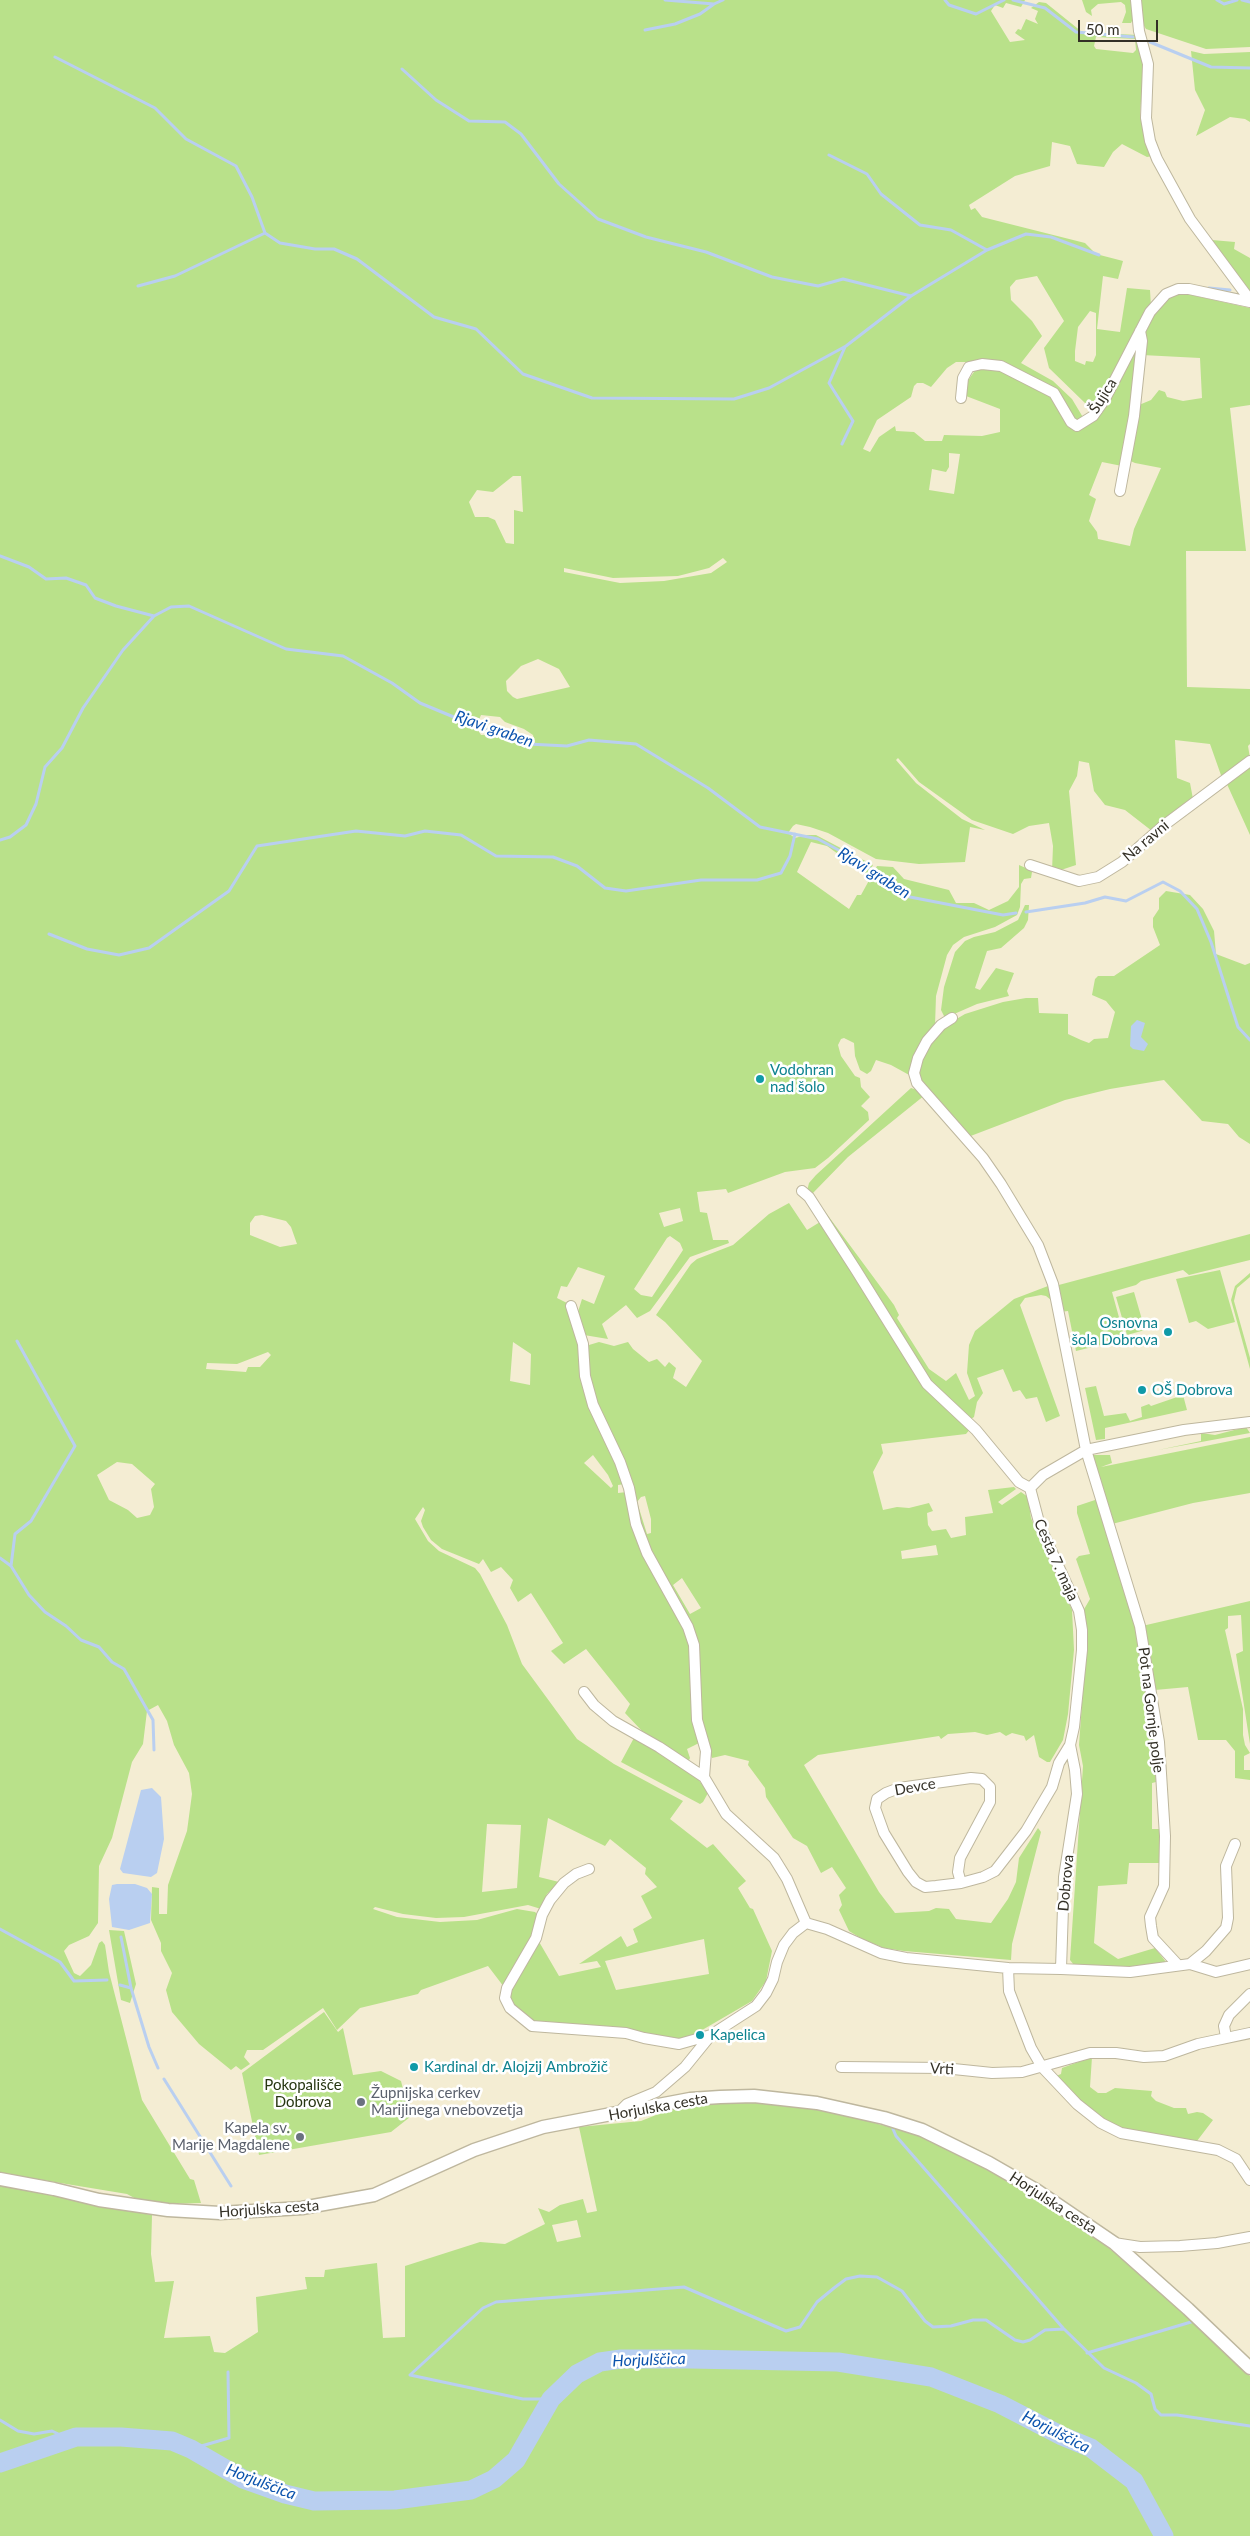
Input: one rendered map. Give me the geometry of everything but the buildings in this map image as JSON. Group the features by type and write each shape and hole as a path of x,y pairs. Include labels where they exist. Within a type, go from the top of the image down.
{"street":[{"name":"Šujica","path":"1136,0 1139,31 1148,64 1146,118 1150,141 1157,159 1190,219 1250,301"},
{"name":"Šujica","path":"961,398 963,378 969,367 982,364 1001,366 1054,393 1071,422 1077,426 1093,416 1105,398 1155,304 1166,294 1178,289 1199,290 1250,301"},
{"path":"1120,491 1134,416 1142,341 1140,331"},
{"name":"Na ravni","path":"1030,865 1079,881 1098,878 1122,862 1192,804 1250,761"},
{"name":"Pot na Gornje polje","path":"952,1018 941,1025 922,1049 915,1066 917,1083 983,1158 1038,1245 1053,1284 1086,1450 1140,1626 1158,1742 1166,1836 1164,1886 1150,1917 1151,1926 1153,1938 1178,1965"},
{"path":"802,1191 809,1197 927,1384 976,1430 1019,1482 1030,1488 1043,1475 1086,1450 1184,1430 1250,1422"},
{"path":"571,1306 583,1344 585,1376 593,1405 620,1462 638,1532 646,1553 688,1627 694,1645 697,1720 706,1751 704,1777"},
{"name":"Cesta 7. maja","path":"1030,1488 1040,1526 1078,1611 1082,1630 1082,1650 1074,1727 1070,1745"},
{"path":"584,1692 613,1721 659,1747 704,1777 726,1814 774,1858 787,1880 806,1923 842,1935 881,1953 906,1958 1008,1968 1130,1972 1190,1964 1216,1972 1250,1964"},
{"name":"Devce","path":"961,1882 958,1872 960,1858 990,1802 990,1787 982,1779 971,1778 899,1788 886,1792 878,1799 875,1808 878,1821 916,1882 925,1887 961,1882 989,1874 1007,1858 1041,1809 1054,1782 1059,1763 1070,1745"},
{"name":"Dobrova","path":"1061,1969 1064,1877 1077,1794 1070,1745"},
{"path":"1190,1964 1226,1928 1228,1918 1226,1866 1235,1844"},
{"path":"589,1869 576,1874 564,1883 550,1900 542,1915 536,1938 507,1988 505,1998 510,2008 532,2026 626,2033 679,2044 711,2035 756,2006 766,1994 773,1979 784,1945 793,1933 806,1923"},
{"path":"1008,1968 1009,1991 1020,2023 1042,2067 1076,2104 1102,2123 1120,2133 1146,2139 1199,2145 1218,2150 1236,2159 1250,2180"},
{"path":"1226,2037 1224,2026 1229,2015 1250,1994"},
{"path":"1042,2067 1090,2054 1116,2053 1144,2057 1164,2056 1226,2037 1250,2033"},
{"path":"617,2114 627,2104 656,2092 668,2083 685,2067 711,2035"},
{"name":"Vrti","path":"841,2067 944,2068 992,2073 1022,2072 1042,2067"},
{"name":"Horjulska cesta","path":"0,2179 46,2187 99,2200 168,2210 220,2213 302,2208 374,2195 510,2137 542,2127 690,2100 754,2096 817,2103 884,2118 922,2130 989,2163 1062,2206 1114,2243 1250,2368"},
{"path":"1114,2243 1140,2246 1180,2246 1217,2244 1250,2237"}],"green space":[{"path":"0,0 1025,0 1021,7 1006,3 1003,8 995,5 991,11 1010,42 1025,40 1015,33 1018,29 1021,30 1026,19 1038,24 1035,19 1038,11 1031,8 1039,2 1046,3 1082,32 1137,35 1144,62 1140,114 1153,156 1147,157 1122,144 1113,152 1104,167 1077,164 1070,146 1052,142 1050,166 1015,176 969,205 971,210 975,208 982,217 1085,243 1096,254 1123,261 1118,279 1103,276 1097,329 1120,332 1127,288 1150,290 1151,307 1099,400 1092,406 1086,404 1049,368 1044,348 1064,321 1037,276 1016,280 1010,287 1011,300 1032,321 1042,336 1021,363 1053,381 1072,399 1084,419 1076,422 1050,385 1003,362 956,362 947,368 931,387 923,383 917,383 914,386 911,397 877,420 863,449 870,452 879,437 895,426 896,431 914,432 925,441 942,441 944,435 982,436 1000,432 1000,409 966,396 967,382 976,369 994,368 1049,393 1078,430 1082,429 1094,420 1138,341 1131,414 1122,466 1102,462 1089,495 1096,499 1089,521 1097,532 1098,539 1130,546 1134,529 1161,468 1128,460 1139,405 1151,400 1159,390 1165,392 1167,397 1183,401 1202,398 1200,358 1142,355 1144,334 1159,304 1178,292 1250,308 1250,405 1230,408 1246,551 1186,551 1187,687 1250,689 1250,744 1248,746 1250,758 1222,778 1210,744 1175,740 1177,778 1190,783 1193,799 1152,831 1125,810 1105,805 1094,791 1089,763 1079,761 1077,776 1069,791 1076,865 1061,870 1052,871 1053,846 1049,823 1029,826 1013,834 972,820 919,782 898,758 896,760 916,783 962,819 985,830 970,827 965,862 919,864 876,859 828,833 810,827 796,824 788,833 795,838 816,835 873,865 867,875 827,846 811,842 797,872 849,909 857,895 861,895 877,866 893,867 904,879 949,890 956,903 974,903 989,910 1008,901 1019,887 1019,865 1032,872 1031,878 1024,879 1021,884 1020,907 1017,915 995,927 964,937 953,945 947,955 936,996 935,1026 911,1076 891,1065 876,1060 871,1071 867,1074 860,1070 855,1056 854,1043 844,1038 841,1039 838,1045 841,1056 855,1076 860,1078 861,1087 870,1097 861,1106 868,1112 869,1120 828,1158 815,1168 785,1172 728,1193 726,1189 697,1192 700,1212 707,1213 713,1240 728,1240 729,1243 690,1257 650,1311 637,1318 626,1305 602,1324 608,1339 584,1335 577,1315 582,1299 594,1304 605,1276 578,1267 567,1287 561,1286 557,1298 567,1303 578,1345 579,1364 625,1484 618,1485 618,1493 627,1492 630,1510 681,1620 692,1649 699,1743 687,1749 690,1758 688,1762 642,1731 625,1713 630,1704 586,1649 564,1664 551,1651 563,1643 531,1593 518,1602 510,1588 513,1580 501,1567 491,1572 483,1559 479,1564 442,1549 431,1540 423,1527 421,1521 425,1510 423,1507 415,1519 428,1541 439,1551 475,1568 480,1574 507,1625 522,1664 577,1739 614,1764 683,1801 670,1819 707,1848 713,1844 746,1881 738,1888 750,1908 753,1909 772,1951 766,1981 752,2001 685,2040 538,2023 515,2011 508,1993 538,1940 559,1976 601,1967 597,1961 579,1964 621,1936 627,1947 638,1942 633,1929 652,1918 641,1896 657,1887 645,1874 646,1868 610,1839 605,1846 548,1818 539,1877 559,1882 547,1894 541,1909 528,1905 464,1917 436,1918 403,1914 375,1907 373,1909 397,1917 440,1922 477,1920 517,1909 535,1912 538,1915 532,1939 504,1987 488,1966 421,1990 418,1994 360,2008 337,2030 323,2008 263,2050 247,2050 244,2057 250,2064 241,2070 236,2066 231,2070 199,2044 172,2012 166,1990 172,1973 161,1951 161,1943 151,1920 152,1887 159,1888 159,1914 167,1914 168,1885 187,1831 192,1794 189,1773 174,1745 167,1721 158,1705 147,1711 143,1744 132,1762 112,1838 99,1866 98,1923 89,1936 69,1945 64,1951 74,1973 80,1976 91,1965 99,1943 102,1941 105,1945 109,1972 142,2100 190,2179 194,2180 201,2203 170,2204 138,2200 127,2194 0,2173","holes":["1096,37 1135,39 1136,50 1133,53 1096,49 1094,46","1090,311 1096,313 1096,355 1093,362 1086,361 1085,365 1075,361 1078,327","949,453 960,454 954,494 929,490 932,469 946,472 949,467","513,476 521,476 523,512 514,510 514,544 506,543 495,520 488,517 475,517 469,502 477,490 493,492","723,558 727,562 711,573 664,581 620,583 564,572 564,568 613,578 678,576 709,568","538,659 559,669 570,687 517,699 507,691 506,681 521,666","481,715 500,717 505,722 524,729 533,735 535,744 521,743 511,736 501,734 481,735 476,727","680,1208 683,1221 664,1227 659,1213","262,1215 286,1221 291,1227 297,1244 280,1247 250,1235 250,1223 255,1216","670,1236 680,1243 683,1250 652,1297 641,1295 634,1289","513,1342 531,1354 530,1385 510,1381","268,1352 271,1355 260,1367 248,1367 246,1372 206,1369 207,1363 237,1364","593,1455 608,1475 613,1486 611,1488 584,1463","117,1462 132,1464 155,1484 151,1489 154,1507 150,1515 137,1518 128,1510 109,1500 97,1475","487,1824 521,1825 517,1888 482,1892","704,1939 709,1974 616,1990 605,1961"]},
{"path":"1082,0 1132,0 1133,19 1131,23 1122,23 1126,12 1125,5 1121,2 1098,4 1091,10 1092,16 1086,12"},
{"path":"1141,0 1250,0 1250,47 1206,49 1146,29 1143,24"},
{"path":"1191,51 1204,54 1250,52 1250,122 1245,119 1230,117 1196,136 1205,110 1195,90"},
{"path":"1212,240 1235,242 1234,249 1250,258 1250,294"},
{"path":"1250,764 1250,835 1226,782"},
{"path":"1166,891 1190,895 1203,909 1214,931 1216,954 1245,965 1250,963 1250,1144 1239,1137 1228,1124 1202,1121 1164,1080 1110,1089 1065,1100 968,1137 921,1080 918,1072 924,1051 948,1024 965,1014 1003,1002 1026,998 1038,998 1039,1013 1068,1014 1068,1034 1089,1043 1094,1039 1108,1038 1115,1012 1106,1001 1092,995 1095,979 1098,976 1114,976 1160,945 1153,927 1153,918 1159,909 1159,898"},
{"path":"1025,905 1029,905 1028,920 1024,928 1001,948 987,951 975,988 980,990 996,968 1014,973 1007,991 1009,996 977,1004 945,1018 941,1010 944,987 955,952 965,941 995,932 1018,920"},
{"path":"911,1088 925,1095 848,1157 812,1194 894,1305 899,1315 897,1318 929,1369 946,1381 956,1373 969,1400 975,1396 967,1373 969,1345 975,1331 1014,1299 1048,1286 1051,1300 1041,1295 1025,1298 1020,1305 1060,1416 1046,1422 1037,1397 1026,1399 1020,1390 1013,1392 1003,1369 977,1378 983,1393 977,1402 974,1417 971,1419 933,1386 807,1191 809,1183 816,1175"},
{"path":"789,1203 807,1230 820,1222 920,1381 971,1428 966,1434 881,1444 883,1453 873,1472 883,1510 897,1507 909,1508 929,1503 933,1511 927,1513 928,1525 932,1531 946,1529 951,1538 966,1535 965,1517 993,1513 988,1490 1014,1487 1016,1489 998,1502 1002,1505 1021,1492 1028,1497 1031,1518 1072,1610 1074,1650 1068,1714 1063,1740 1050,1762 1039,1757 1034,1735 1026,1741 1024,1736 1012,1733 1006,1736 1000,1732 987,1735 975,1732 948,1734 941,1739 939,1736 818,1755 804,1765 879,1892 895,1913 929,1911 936,1908 949,1909 956,1919 991,1923 1008,1899 1016,1882 1019,1858 1038,1828 1041,1832 1012,1944 1011,1960 884,1948 862,1939 849,1931 839,1910 842,1905 839,1895 846,1888 832,1867 821,1873 807,1846 793,1838 766,1797 765,1788 748,1765 749,1761 725,1755 712,1758 701,1725 690,1625 682,1604 648,1550 588,1378 586,1348 589,1345 599,1342 614,1346 628,1342 633,1349 649,1362 657,1359 665,1367 669,1362 676,1368 673,1378 686,1387 702,1361 656,1315 691,1264 697,1259 733,1245 769,1214","holes":["645,1496 651,1519 651,1533 647,1534 637,1502 641,1497","936,1545 938,1555 902,1559 901,1551","682,1578 701,1608 690,1614 673,1585"]},
{"path":"1250,1234 1250,1260 1189,1275 1183,1270 1141,1281 1136,1285 1112,1292 1125,1339 1076,1351 1068,1311 1060,1312 1055,1286"},
{"path":"1220,1270 1235,1322 1208,1329 1196,1321 1189,1323 1176,1279"},
{"path":"1250,1273 1250,1277 1237,1288 1234,1301 1250,1358 1250,1369 1231,1300 1235,1286"},
{"path":"1134,1292 1145,1330 1127,1335 1116,1297"},
{"path":"1096,1386 1104,1416 1126,1413 1130,1421 1142,1417 1141,1407 1149,1404 1151,1406 1183,1395 1187,1410 1105,1428 1105,1439 1096,1440 1085,1388"},
{"path":"1246,1427 1250,1433 1158,1450 1201,1441 1201,1433 1215,1435"},
{"path":"1250,1437 1250,1493 1193,1503 1112,1524 1092,1455 1110,1455 1112,1463 1101,1467"},
{"path":"1098,1499 1137,1626 1154,1741 1156,1782 1152,1783 1152,1829 1161,1829 1163,1863 1129,1863 1127,1884 1098,1886 1094,1943 1118,1959 1155,1948 1166,1962 1141,1969 1074,1965 1070,1960 1083,1766 1079,1745 1084,1675 1083,1611 1090,1599 1076,1559 1079,1556 1090,1554 1077,1513 1077,1506"},
{"path":"1250,1601 1250,1744 1236,1654 1243,1651 1241,1615 1228,1616 1228,1628 1225,1630 1243,1709 1243,1735 1245,1745 1250,1753 1244,1756 1244,1770 1250,1770 1250,1780 1235,1778 1235,1751 1226,1740 1198,1740 1188,1687 1155,1690 1142,1626"},
{"path":"635,1736 696,1776 708,1793 703,1802 700,1804 621,1762"},
{"path":"109,1930 124,1931 136,1984 130,2003 121,2000"},
{"name":"Pokopališče Dobrova","path":"324,2012 338,2032 343,2028 353,2075 381,2071 401,2081 410,2117 391,2132 259,2155 242,2073"},
{"path":"1092,2057 1090,2087 1098,2093 1106,2093 1115,2088 1152,2091 1151,2096 1156,2101 1174,2108 1186,2108 1188,2114 1203,2113 1213,2120 1197,2141 1137,2133 1107,2123 1073,2096 1056,2076 1061,2074 1062,2068"},
{"path":"718,2102 779,2103 828,2110 914,2134 966,2157 1061,2212 1139,2271 1250,2376 1250,2536 0,2536 0,2184 27,2187 90,2204 152,2215 151,2254 155,2282 174,2281 164,2338 210,2336 214,2352 225,2353 258,2332 256,2297 307,2289 305,2277 324,2277 325,2270 377,2263 383,2338 405,2337 405,2266 480,2242 505,2244 545,2224 538,2208 549,2212 560,2205 583,2199 587,2213 597,2211 579,2127 641,2121 671,2109","holes":["577,2220 581,2237 557,2242 552,2225"]}],"water":[{"path":"1137,1020 1145,1023 1141,1037 1148,1044 1144,1051 1133,1049 1130,1046 1131,1026"},
{"path":"152,1788 161,1797 164,1839 157,1873 151,1877 123,1873 120,1869 141,1790"},
{"path":"135,1884 147,1888 152,1894 150,1923 129,1930 112,1927 109,1899 112,1885"}],"waterway":[{"path":"665,0 714,4 723,0"},
{"path":"945,0 949,5 976,14 1004,0"},
{"path":"1013,0 1045,8 1076,32 1133,37"},
{"path":"1217,0 1224,4 1237,0"},
{"path":"1242,0 1250,2"},
{"path":"645,30 675,24 700,14 714,4"},
{"path":"1150,42 1211,67 1250,68"},
{"path":"55,57 155,108 186,139 236,166 252,197 265,233 280,243 315,249 334,249 357,259 434,317 476,329 523,374 592,398 734,399 769,388 846,346 911,296 987,250 1026,234 1051,237 1099,255"},
{"path":"402,69 436,100 469,121 505,122 521,134 559,184 598,219 646,237 706,252 772,277 818,286 843,279 911,296"},
{"path":"829,155 867,174 881,194 920,225 951,230 987,250"},
{"path":"138,286 175,276 265,233"},
{"path":"1209,288 1230,290"},
{"path":"842,444 853,421 829,383 845,347"},
{"name":"Rjavi graben","path":"0,556 29,567 46,579 66,578 86,585 95,598 116,606 154,616 171,607 189,606 286,649 343,656 392,683 420,703 473,725 528,744 567,746 589,740 636,744 708,788 760,827 818,839 860,864 878,872 910,897 1003,915 1016,913"},
{"path":"0,840 10,837 26,825 36,804 45,767 62,748 83,708 123,650 154,616"},
{"path":"49,934 87,949 119,955 149,948 229,891 257,846 356,831 405,836 425,831 461,835 496,856 553,857 577,866 605,888 626,891 701,880 757,880 781,873 790,856 795,834"},
{"name":"Rjavi graben","path":"1026,912 1085,903 1105,897 1126,901 1163,882 1180,891 1197,909 1211,942 1238,1027 1250,1040"},
{"path":"11,1566 15,1534 31,1521 75,1446 17,1341"},
{"path":"0,1558 11,1566 29,1595 45,1612 66,1626 81,1640 99,1647 112,1662 124,1669 153,1720 154,1750"},
{"path":"0,1929 60,1962 74,1981 107,1980"},
{"path":"121,1937 131,1988 149,2047 158,2068"},
{"path":"120,1985 131,1988"},
{"path":"164,2079 231,2186"},
{"path":"893,2129 896,2136 1063,2328"},
{"path":"551,2399 523,2399 410,2375 483,2308 496,2302 684,2287 786,2331 800,2327 817,2302 846,2279 860,2276 877,2277 902,2291 925,2321 933,2327 951,2326 973,2320 986,2320 1015,2340 1023,2342 1030,2340 1045,2330 1064,2329 1104,2368 1136,2383 1151,2394 1155,2409 1161,2415 1177,2415 1250,2426"},
{"path":"1087,2353 1191,2322"},
{"name":"Horjulščica","path":"0,2463 76,2437 121,2437 172,2441 191,2449 243,2479 285,2494 314,2501 395,2500 471,2490 494,2479 516,2460 551,2399 577,2374 600,2362 621,2359 838,2362 931,2377 1000,2404 1062,2436 1091,2448 1134,2481 1164,2536"},
{"path":"191,2449 229,2438 228,2372"},
{"path":"0,2420 18,2431 34,2434 52,2431 71,2440"}],"place":[{"name":"Vodohran nad šolo","path":"760,1079"},
{"name":"Osnovna šola Dobrova","path":"1168,1332"},
{"name":"OŠ Dobrova","path":"1142,1390"},
{"name":"Kapelica","path":"700,2035"},
{"name":"Kardinal dr. Alojzij Ambrožič","path":"414,2067"},
{"name":"Župnijska cerkev Marijinega vnebovzetja","path":"361,2102"},
{"name":"Kapela sv. Marije Magdalene","path":"300,2137"}]}
